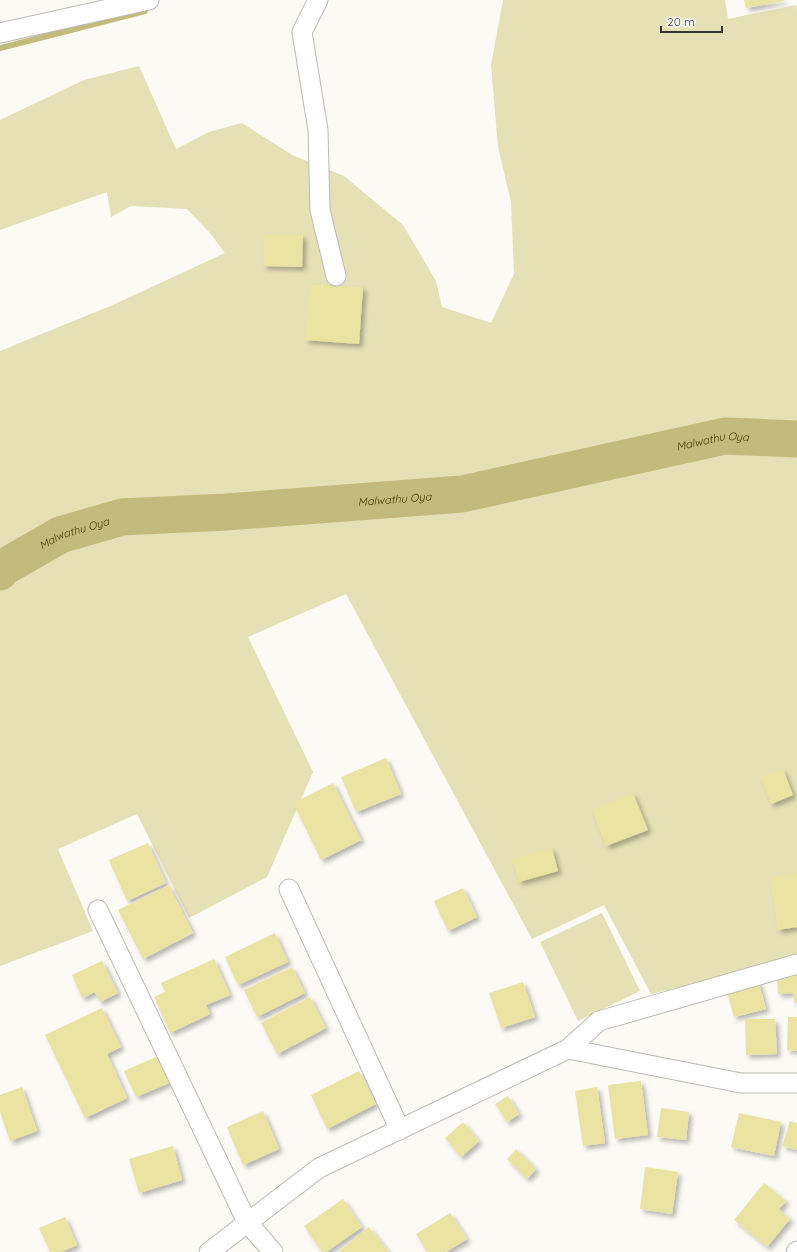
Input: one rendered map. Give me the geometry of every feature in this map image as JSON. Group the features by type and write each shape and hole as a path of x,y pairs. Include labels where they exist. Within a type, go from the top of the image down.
{"street":[{"path":"0,33 150,0"},
{"path":"318,0 302,32 318,130 320,210 336,276"},
{"path":"289,889 400,1130"},
{"path":"98,910 247,1222 273,1252"},
{"path":"209,1252 319,1168 568,1050 599,1021 797,964"},
{"path":"568,1050 741,1082 797,1083"}],"shaded area":[{"path":"503,0 725,0 728,19 796,5 797,960 651,994 604,905 532,939 346,594 248,637 313,772 267,877 189,918 137,814 58,849 93,931 0,966 0,351 115,304 225,253 210,233 187,209 131,206 111,217 107,192 0,230 0,120 84,80 139,66 176,149 209,132 242,123 292,155 344,176 403,225 436,281 442,307 491,323 514,274 511,202 498,147 491,65"},
{"path":"602,913 640,991 578,1021 540,942"}],"building":[{"path":"744,0 784,0 784,1 746,8"},
{"path":"264,234 303,235 302,267 263,266"},
{"path":"309,284 363,287 359,344 305,340"},
{"path":"386,758 401,794 356,812 341,777"},
{"path":"783,769 793,795 771,804 761,777"},
{"path":"333,783 361,840 321,860 293,803"},
{"path":"633,793 648,830 606,846 592,810"},
{"path":"148,843 166,883 127,901 109,860"},
{"path":"552,848 558,871 519,882 512,859"},
{"path":"797,873 797,927 778,930 770,878"},
{"path":"169,885 193,933 143,959 118,910"},
{"path":"463,888 477,917 448,931 434,901"},
{"path":"275,933 288,962 238,985 225,957"},
{"path":"214,959 230,995 206,1005 210,1014 170,1033 154,997 165,992 161,983"},
{"path":"102,961 118,993 100,1002 95,992 82,998 72,975"},
{"path":"292,967 305,993 257,1017 244,990"},
{"path":"785,969 797,969 797,1003 794,1003 793,993 778,994 777,979 785,979"},
{"path":"758,980 766,1009 734,1017 726,989"},
{"path":"523,982 535,1017 501,1028 489,993"},
{"path":"310,997 326,1028 277,1054 261,1023"},
{"path":"102,1008 121,1047 107,1054 127,1098 85,1118 45,1035"},
{"path":"788,1017 797,1017 797,1051 787,1050"},
{"path":"745,1019 775,1019 777,1054 746,1055"},
{"path":"158,1056 169,1083 136,1097 124,1071"},
{"path":"359,1071 376,1104 327,1129 311,1095"},
{"path":"641,1081 648,1135 615,1139 608,1085"},
{"path":"22,1087 37,1131 10,1141 0,1112 0,1095"},
{"path":"597,1087 605,1143 583,1146 575,1091"},
{"path":"508,1096 519,1114 507,1122 495,1104"},
{"path":"661,1108 689,1112 686,1140 657,1137"},
{"path":"263,1111 279,1149 243,1165 227,1127"},
{"path":"739,1113 781,1122 774,1156 731,1147"},
{"path":"790,1121 797,1123 797,1150 782,1146"},
{"path":"463,1122 479,1141 461,1157 445,1138"},
{"path":"173,1146 182,1180 139,1193 129,1159"},
{"path":"516,1149 536,1169 527,1179 507,1159"},
{"path":"645,1167 678,1172 672,1214 640,1209"},
{"path":"764,1183 786,1201 779,1209 790,1219 767,1247 734,1220"},
{"path":"343,1199 362,1227 326,1252 322,1252 304,1226"},
{"path":"450,1213 467,1239 446,1252 427,1252 416,1234"},
{"path":"65,1217 77,1245 61,1252 50,1252 39,1228"},
{"path":"369,1227 389,1252 338,1252"}],"waterway":[{"path":"0,48 145,11"},
{"name":"Malwathu Oya","path":"0,572 1,569 60,535 122,517 226,512 462,494 725,436 797,439"}]}
